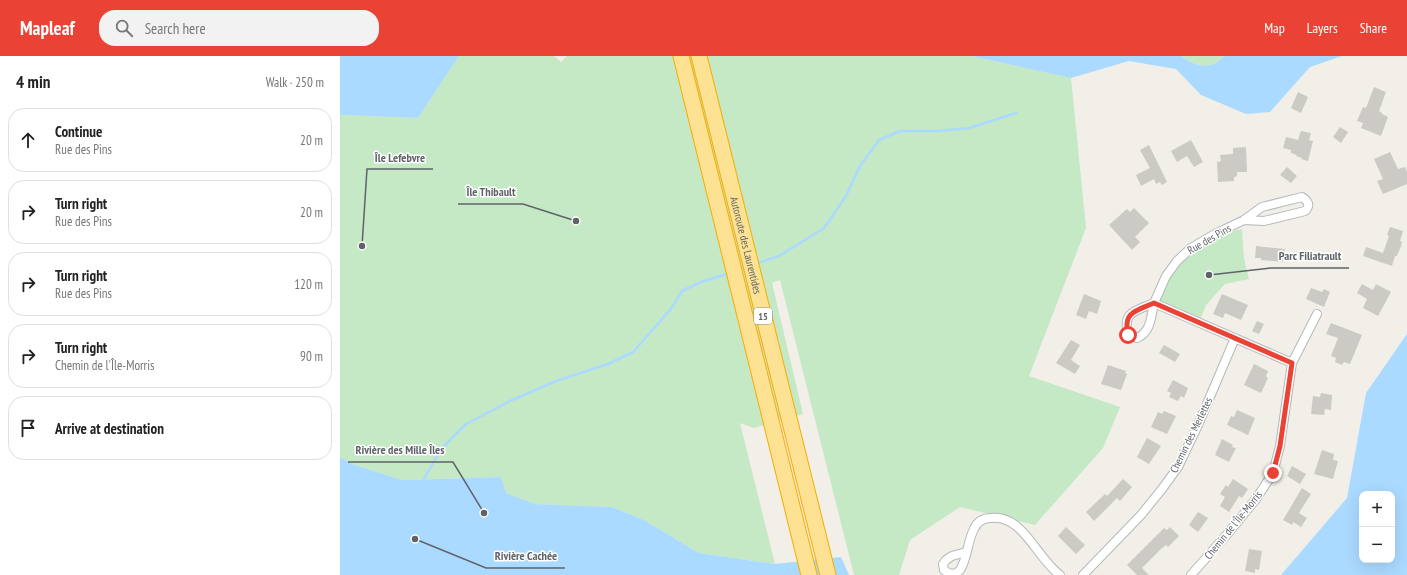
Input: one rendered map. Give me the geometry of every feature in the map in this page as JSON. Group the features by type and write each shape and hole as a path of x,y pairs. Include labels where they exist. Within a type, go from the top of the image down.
{"highway":[{"name":"Autoroute des Laurentides","path":"681,56 809,575"},
{"name":"Autoroute des Laurentides","path":"699,56 828,575"}],"street":[{"name":"Rue des Pins","path":"1244,220 1264,221 1305,211 1309,204 1302,197 1262,207 1244,220 1214,234 1191,248 1177,261 1166,276 1154,303 1292,363"},
{"name":"Chemin de l'Île-Morris","path":"1191,575 1252,505 1273,473 1280,446 1292,363 1317,314"},
{"name":"Chemin des Merlettes","path":"1083,575 1141,514 1162,489 1178,466 1198,425 1235,338"},
{"path":"966,552 974,529 979,522 986,518 996,517 1008,521 1020,528 1047,562 1060,575"}],"green space":[{"path":"459,56 554,56 561,62 567,56 971,56 1071,78 1086,228 1029,376 1120,407 1103,448 1035,525 960,507 910,540 899,575 854,575 780,280 772,283 803,414 754,428 740,423 775,564 699,553 644,520 612,507 535,504 506,493 501,477 402,480 352,464 340,457 340,115 418,118"},
{"path":"1181,56 1224,56 1214,64 1203,65 1192,62"},
{"path":"1242,229 1244,259 1249,279 1225,284 1206,305 1201,318 1156,303 1173,270 1214,236"}],"water":[{"path":"340,56 459,56 418,118 340,115"},
{"path":"971,56 1181,56 1197,64 1208,65 1214,64 1224,56 1342,56 1310,67 1270,112 1246,114 1201,95 1176,69 1129,61 1071,78"},
{"path":"1407,334 1407,575 1281,575 1347,498 1366,393"},
{"path":"340,457 352,464 402,480 501,477 506,493 535,504 612,507 644,520 699,553 775,564 841,557 849,575 340,575"}],"building":[{"path":"1374,87 1386,92 1379,111 1388,117 1381,136 1361,128 1363,123 1357,121 1363,107 1366,108"},
{"path":"1298,92 1308,97 1301,113 1291,108"},
{"path":"1340,127 1348,132 1341,143 1333,137"},
{"path":"1301,131 1311,133 1309,140 1313,141 1308,161 1291,153 1291,150 1283,148 1286,137 1298,140"},
{"path":"1191,140 1203,162 1194,167 1187,156 1177,162 1171,151"},
{"path":"1149,145 1167,182 1162,185 1160,182 1156,184 1154,179 1141,186 1136,175 1150,168 1140,150"},
{"path":"1246,147 1247,172 1237,172 1237,176 1234,177 1234,181 1218,182 1217,162 1221,161 1220,155 1233,154 1233,148"},
{"path":"1390,152 1398,169 1405,167 1407,172 1407,184 1383,194 1377,181 1383,179 1374,159"},
{"path":"1287,167 1297,176 1291,183 1280,175"},
{"path":"1134,208 1149,223 1135,237 1140,242 1132,250 1109,225 1127,209 1130,212"},
{"path":"1390,227 1403,231 1400,241 1402,242 1401,246 1397,256 1395,256 1392,266 1363,256 1366,247 1383,253 1389,236 1387,235"},
{"path":"1256,246 1285,249 1283,262 1255,258"},
{"path":"1362,284 1373,290 1376,284 1391,292 1378,316 1363,308 1367,299 1357,293"},
{"path":"1311,288 1322,292 1324,289 1330,292 1324,307 1306,299"},
{"path":"1084,294 1101,301 1097,314 1089,311 1086,319 1076,315"},
{"path":"1222,294 1248,305 1241,320 1225,313 1223,318 1213,314"},
{"path":"1257,321 1264,324 1259,334 1252,331"},
{"path":"1331,323 1362,335 1350,364 1344,362 1342,365 1335,362 1336,358 1331,356 1338,338 1326,334"},
{"path":"1071,340 1080,345 1071,360 1080,366 1075,374 1056,363"},
{"path":"1164,345 1180,354 1175,362 1159,353"},
{"path":"1254,364 1268,371 1266,376 1268,378 1261,393 1244,385"},
{"path":"1108,365 1126,371 1125,373 1127,374 1121,390 1101,384"},
{"path":"1173,380 1188,388 1184,398 1181,396 1178,401 1169,397 1171,393 1167,391"},
{"path":"1321,393 1332,395 1331,410 1325,409 1324,415 1311,414 1313,396 1320,397"},
{"path":"1237,410 1255,418 1248,435 1227,425 1231,416 1234,417"},
{"path":"1164,411 1176,416 1167,434 1151,427 1158,412 1162,414"},
{"path":"1147,438 1161,446 1149,464 1137,457"},
{"path":"1222,439 1233,445 1232,447 1236,448 1229,462 1215,455"},
{"path":"1322,450 1334,454 1333,460 1338,461 1333,479 1314,474"},
{"path":"1292,466 1306,474 1300,484 1287,476"},
{"path":"1123,479 1132,487 1120,501 1117,498 1094,521 1086,512 1105,494 1107,496"},
{"path":"1233,479 1248,489 1242,498 1239,496 1229,512 1220,506 1225,497 1220,494 1226,485 1228,487"},
{"path":"1302,488 1311,494 1299,513 1307,518 1301,527 1293,522 1292,525 1283,520"},
{"path":"1198,512 1208,518 1198,532 1189,525"},
{"path":"1066,527 1085,545 1076,554 1058,536"},
{"path":"1170,527 1179,536 1168,547 1166,545 1161,549 1142,568 1149,575 1137,575 1127,565 1164,528 1167,530"},
{"path":"1249,549 1262,551 1259,570 1255,569 1255,573 1245,571"}],"waterway":[{"path":"755,264 779,256 824,228 846,196 860,166 879,140 900,131 938,131 969,128 1016,113"},
{"path":"424,479 441,449 466,424 510,401 556,381 608,364 633,352 670,310 682,291 701,282 730,273"}],"place":[{"name":"Île Thibault","path":"576,221"},
{"name":"Île Lefebvre","path":"362,246"},
{"name":"Parc Filiatrault","path":"1209,275"},
{"name":"Rivière des Mille Îles","path":"484,513"},
{"name":"Rivière Cachée","path":"415,539"}],"route":[{"path":"1128,335 1126,326 1127,318 1132,312 1154,303 1292,363 1280,446 1273,473"}]}
